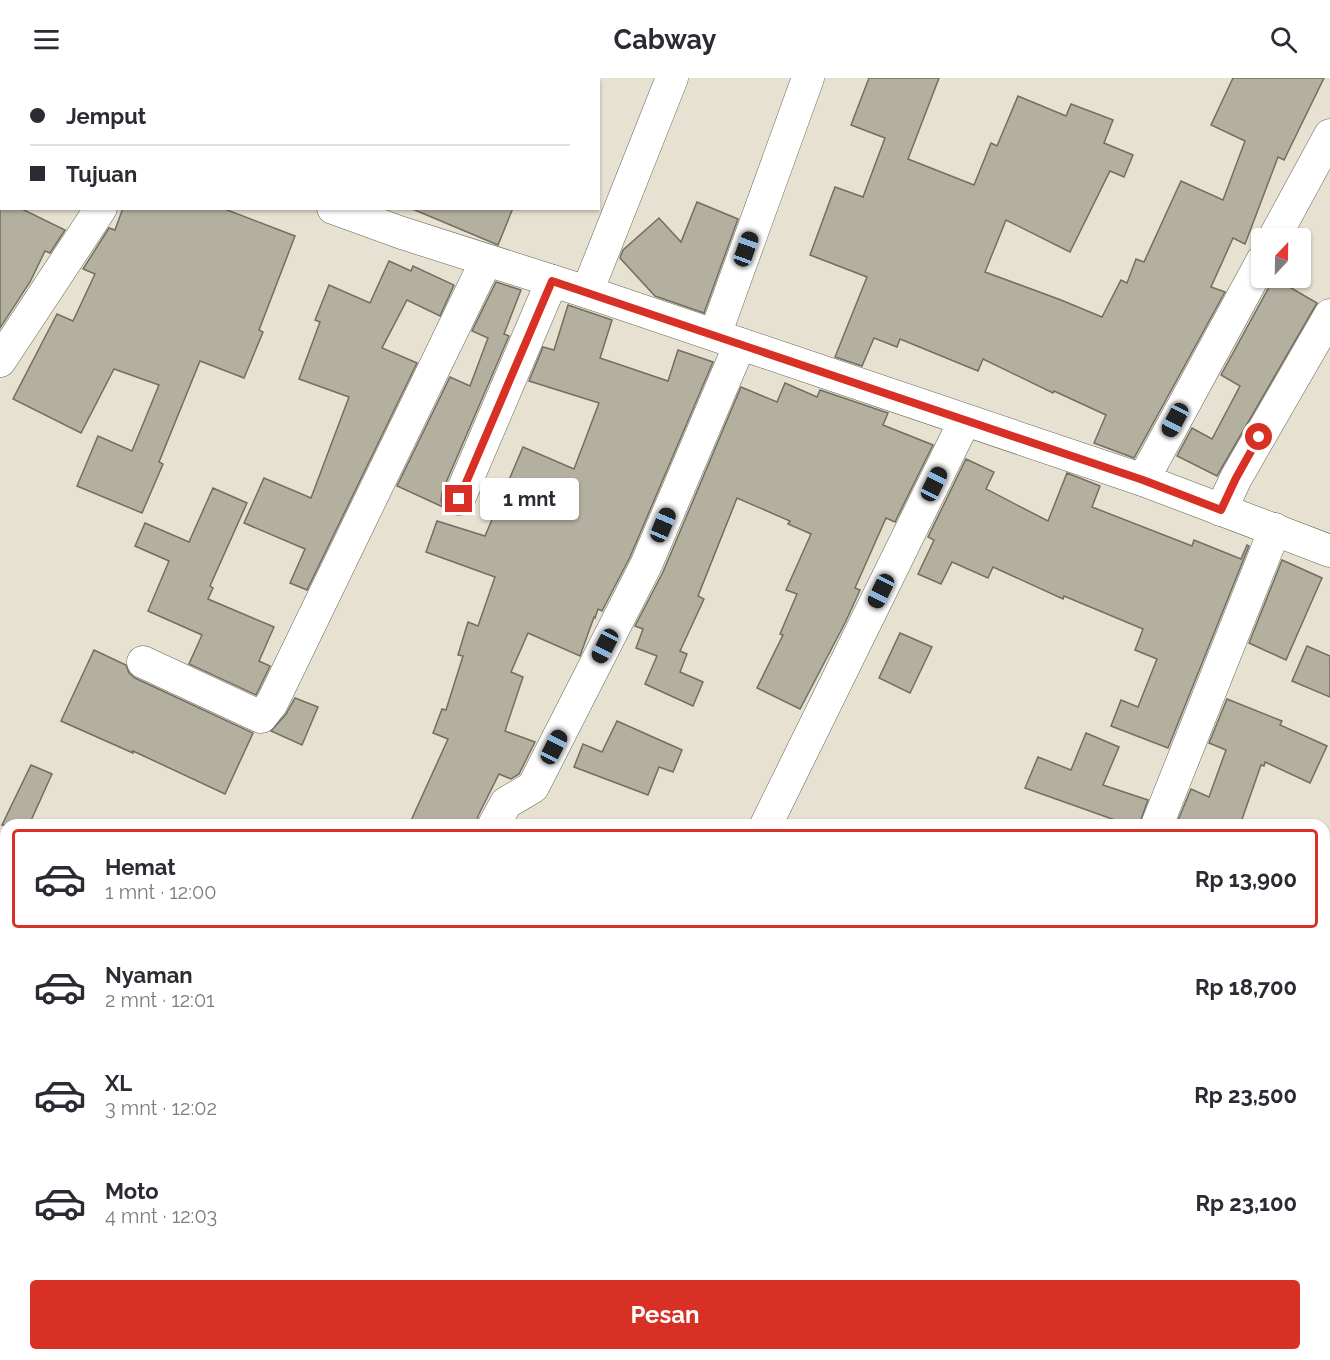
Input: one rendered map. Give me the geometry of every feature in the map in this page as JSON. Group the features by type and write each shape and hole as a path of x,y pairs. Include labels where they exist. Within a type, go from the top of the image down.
{"street":[{"path":"588,292 672,78"},
{"path":"497,819 506,803 533,787 646,566 727,340 808,78"},
{"path":"1279,228 1330,135"},
{"path":"0,361 100,210"},
{"path":"344,210 407,221 486,261 588,292 1143,480 1330,551"},
{"path":"143,662 261,717 272,703 486,261"},
{"path":"459,499 552,281"},
{"path":"1143,480 1251,281"},
{"path":"1221,510 1236,478 1330,315"},
{"path":"769,819 965,420"},
{"path":"1159,819 1275,529"}],"building":[{"path":"869,78 939,78 908,159 974,185 991,143 997,146 1018,96 1066,116 1071,104 1113,120 1104,143 1133,155 1124,177 1110,171 1070,252 1006,220 985,272 1102,317 1121,280 1127,283 1136,259 1144,262 1181,181 1223,200 1245,141 1211,125 1233,78 1324,78 1284,160 1278,157 1245,244 1233,238 1211,287 1225,292 1134,458 1094,443 1106,415 1054,391 1053,393 983,359 978,371 900,339 897,347 874,338 862,366 835,357 867,277 810,255 835,187 863,197 885,138 851,125"},
{"path":"697,202 738,219 704,313 655,296 620,258 623,250 659,218 681,242"},
{"path":"0,210 24,210 65,230 50,253 45,251 30,282 0,328"},
{"path":"122,210 227,210 295,236 259,330 263,332 244,378 200,361 159,462 163,464 142,513 77,486 98,436 132,451 159,385 114,369 81,433 13,399 57,314 73,321 95,274 83,269 109,228 115,230"},
{"path":"415,210 512,210 498,245"},
{"path":"389,261 411,271 413,266 454,285 440,316 407,300 382,348 417,363 307,590 290,583 305,549 244,523 264,478 311,498 349,397 299,379 320,322 315,320 329,285 370,303"},
{"path":"496,282 521,290 504,334 509,336 442,492 443,507 397,486 450,377 470,386 488,338 472,331"},
{"path":"1269,288 1291,288 1317,303 1217,476 1177,456 1192,428 1212,439 1240,386 1221,375"},
{"path":"568,305 612,320 600,358 668,381 678,350 713,362 630,557 602,611 598,609 580,656 528,633 511,672 523,677 505,731 535,742 519,774 511,779 499,774 477,819 412,819 448,739 433,733 442,709 446,710 463,656 458,655 468,622 478,626 495,577 426,552 437,521 485,536 523,447 574,469 599,403 529,381 543,347 554,350"},
{"path":"785,383 817,397 820,390 888,413 883,425 933,445 895,522 886,518 855,588 860,590 800,709 757,688 783,635 780,634 797,594 786,590 811,534 788,524 790,521 737,498 698,596 704,599 680,651 687,654 680,672 703,682 693,706 645,684 657,656 636,648 643,629 635,626 663,572 741,387 777,402"},
{"path":"966,459 994,472 986,489 1048,521 1067,473 1100,486 1092,507 1192,546 1194,540 1241,559 1247,545 1249,546 1168,748 1111,726 1121,700 1138,707 1157,659 1135,650 1143,629 1064,596 1063,599 993,567 988,578 952,562 941,584 918,574 934,540 928,537"},
{"path":"213,488 247,503 210,586 213,588 208,599 274,627 259,661 270,666 256,695 189,664 202,635 148,611 169,561 135,546 145,523 189,542"},
{"path":"1282,560 1322,578 1286,660 1249,643"},
{"path":"900,633 932,647 910,693 879,678"},
{"path":"1307,646 1330,656 1330,697 1292,681"},
{"path":"94,650 126,665 129,673 135,678 253,733 225,794 133,751 133,753 61,721"},
{"path":"295,698 318,707 302,745 271,731 286,714"},
{"path":"1227,699 1282,721 1280,725 1327,746 1310,783 1265,762 1264,766 1261,765 1242,819 1178,819 1191,789 1209,797 1226,750 1209,743"},
{"path":"617,721 682,750 673,772 659,767 648,795 574,767 583,744 602,752"},
{"path":"1086,733 1119,747 1103,785 1148,800 1141,819 1112,819 1025,788 1038,757 1071,770"},
{"path":"31,765 52,774 32,819 5,819"}],"route":[{"path":"459,499 552,281 1143,480 1221,510 1259,437"}]}
